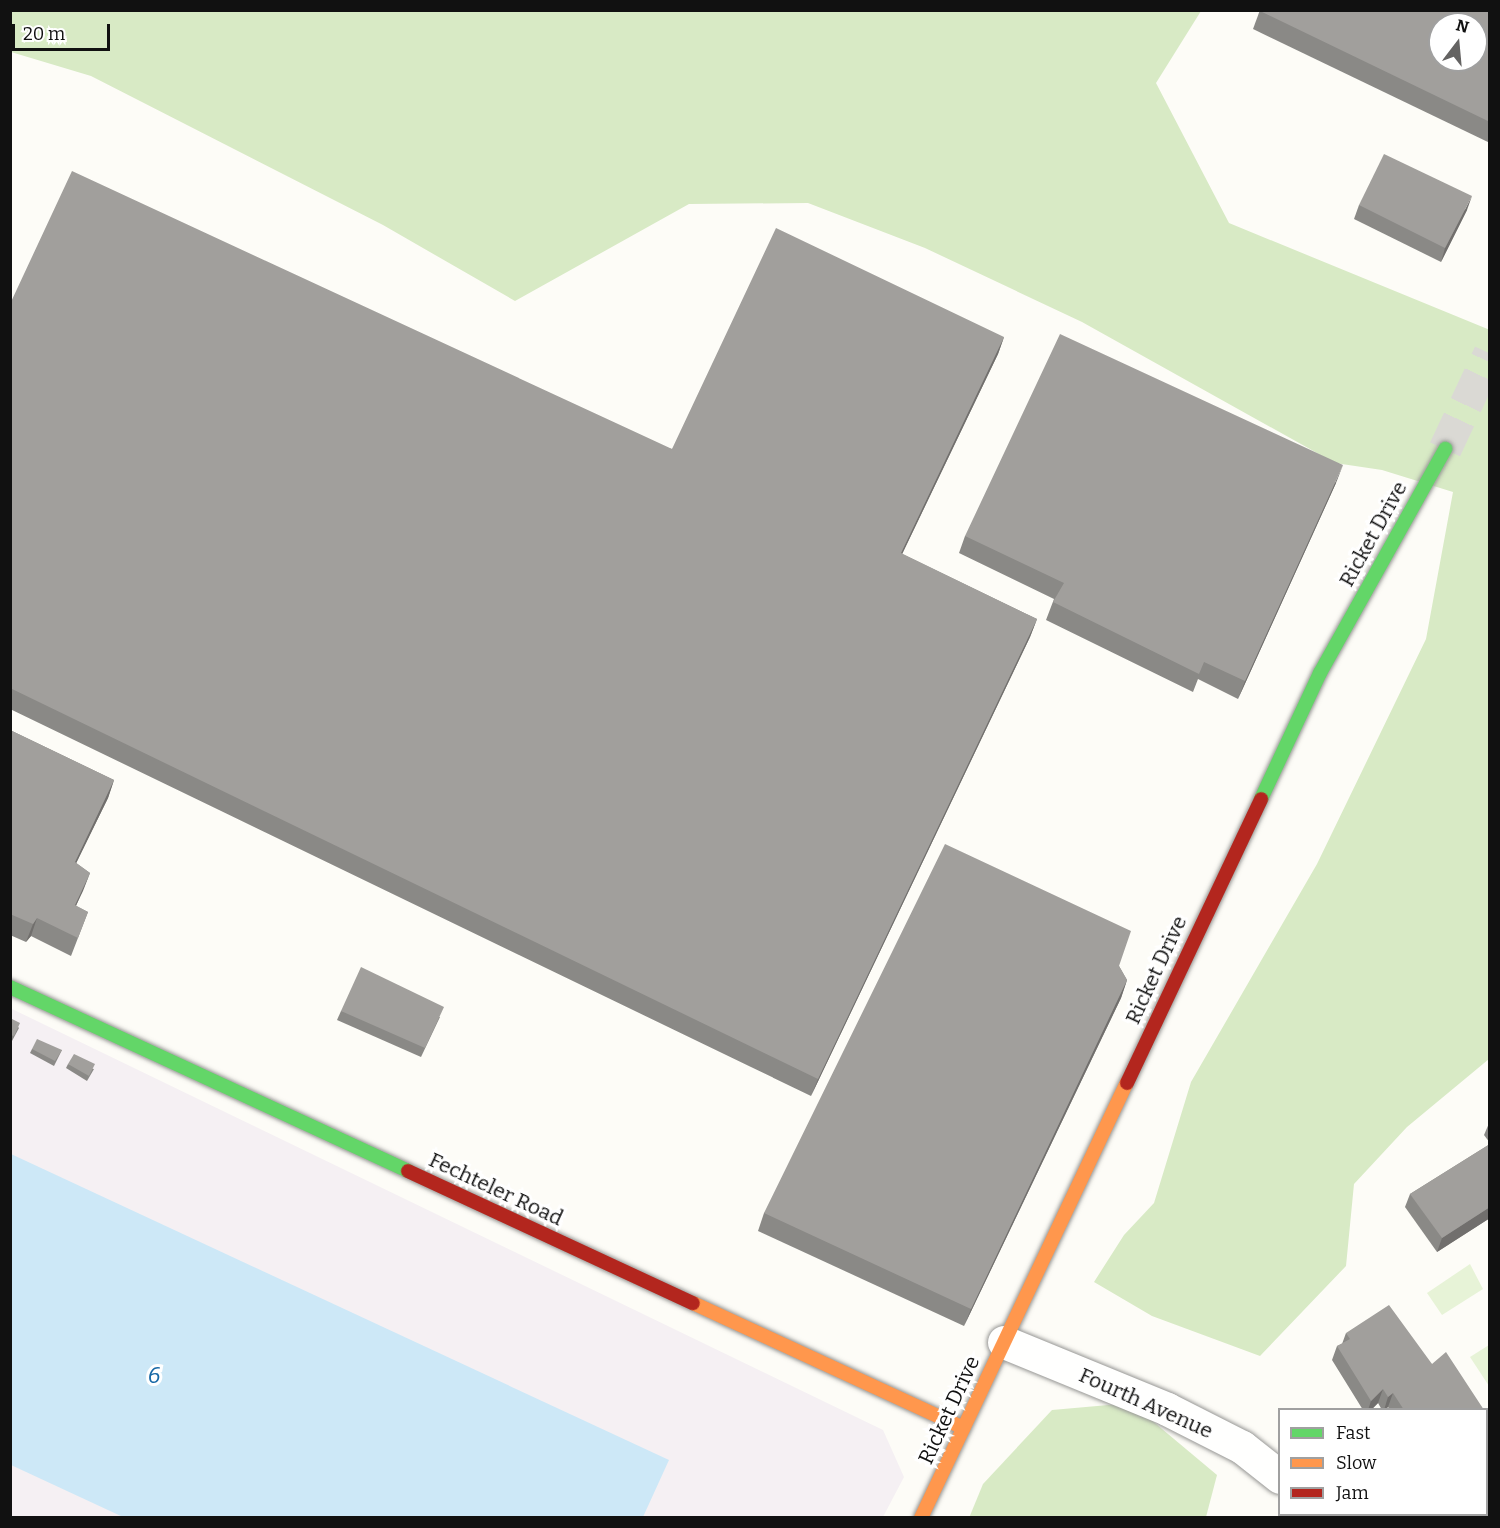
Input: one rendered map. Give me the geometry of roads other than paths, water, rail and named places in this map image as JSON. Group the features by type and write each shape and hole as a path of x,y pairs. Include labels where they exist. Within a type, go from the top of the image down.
{"street":[{"name":"Ricket Drive","path":"921,1518 1320,673 1445,449"},
{"name":"Fechteler Road","path":"10,987 963,1428"},
{"name":"Fourth Avenue","path":"1004,1342 1167,1409 1242,1447 1278,1475"}],"water":[{"name":"6","path":"11,1154 669,1460 643,1517 123,1517 11,1465"}],"tunnel":[{"path":"1445,449 1490,353"}]}
